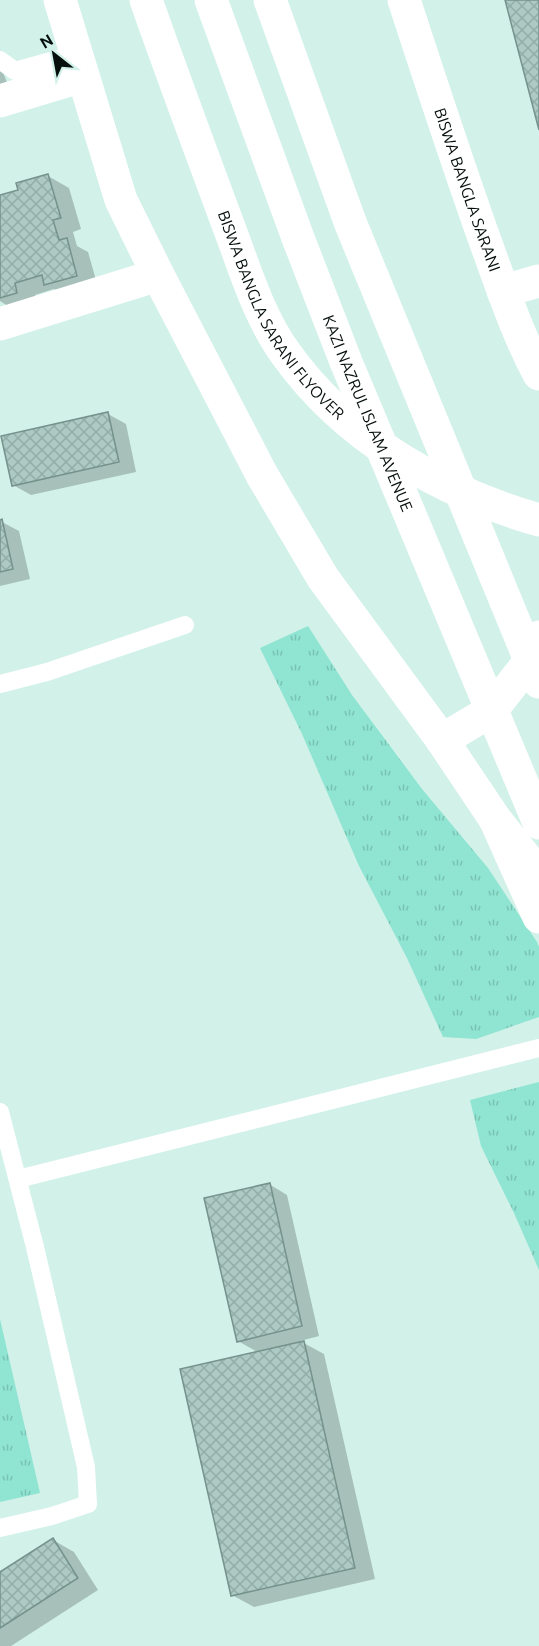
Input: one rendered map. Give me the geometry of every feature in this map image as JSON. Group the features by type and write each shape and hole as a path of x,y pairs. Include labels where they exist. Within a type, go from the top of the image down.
{"main road":[{"path":"60,0 121,200 262,475 323,578 442,740 495,819 539,876"},
{"name":"BISWA BANGLA SARANI FLYOVER","path":"146,0 264,318 285,353 310,384 337,411 398,458 446,486 490,505 539,520"},
{"name":"KAZI NAZRUL ISLAM AVENUE","path":"211,0 346,362 539,823"},
{"path":"270,0 350,222 536,660 491,711 442,740"},
{"name":"BISWA BANGLA SARANI","path":"404,0 503,291 526,349 539,374"},
{"path":"0,101 80,65"},
{"path":"0,324 158,275"},
{"path":"503,291 539,280"},
{"path":"495,819 539,917"}],"lane":[{"path":"0,60 15,71 80,65"},
{"path":"0,684 47,672 185,625"},
{"path":"18,1179 539,1048"},
{"path":"0,1112 35,1246 86,1467 88,1504 52,1516 0,1528"}],"green space":[{"path":"308,626 352,695 422,789 488,868 537,942 539,947 539,1017 476,1039 443,1037 407,958 359,866 302,734 260,648"},
{"path":"539,1082 539,1270 481,1146 470,1100"},
{"path":"0,1319 40,1493 0,1502"}],"building":[{"path":"505,0 539,0 539,130"},
{"path":"48,174 61,218 53,220 59,240 67,238 77,276 44,285 42,275 15,283 17,293 0,298 0,195 18,190 16,183"},
{"path":"108,412 119,462 12,486 1,436"},
{"path":"2,519 13,569 0,572 0,520"},
{"path":"270,1183 302,1326 237,1342 204,1198"},
{"path":"304,1341 355,1568 231,1596 180,1369"},
{"path":"53,1538 78,1578 0,1628 0,1572"}]}
